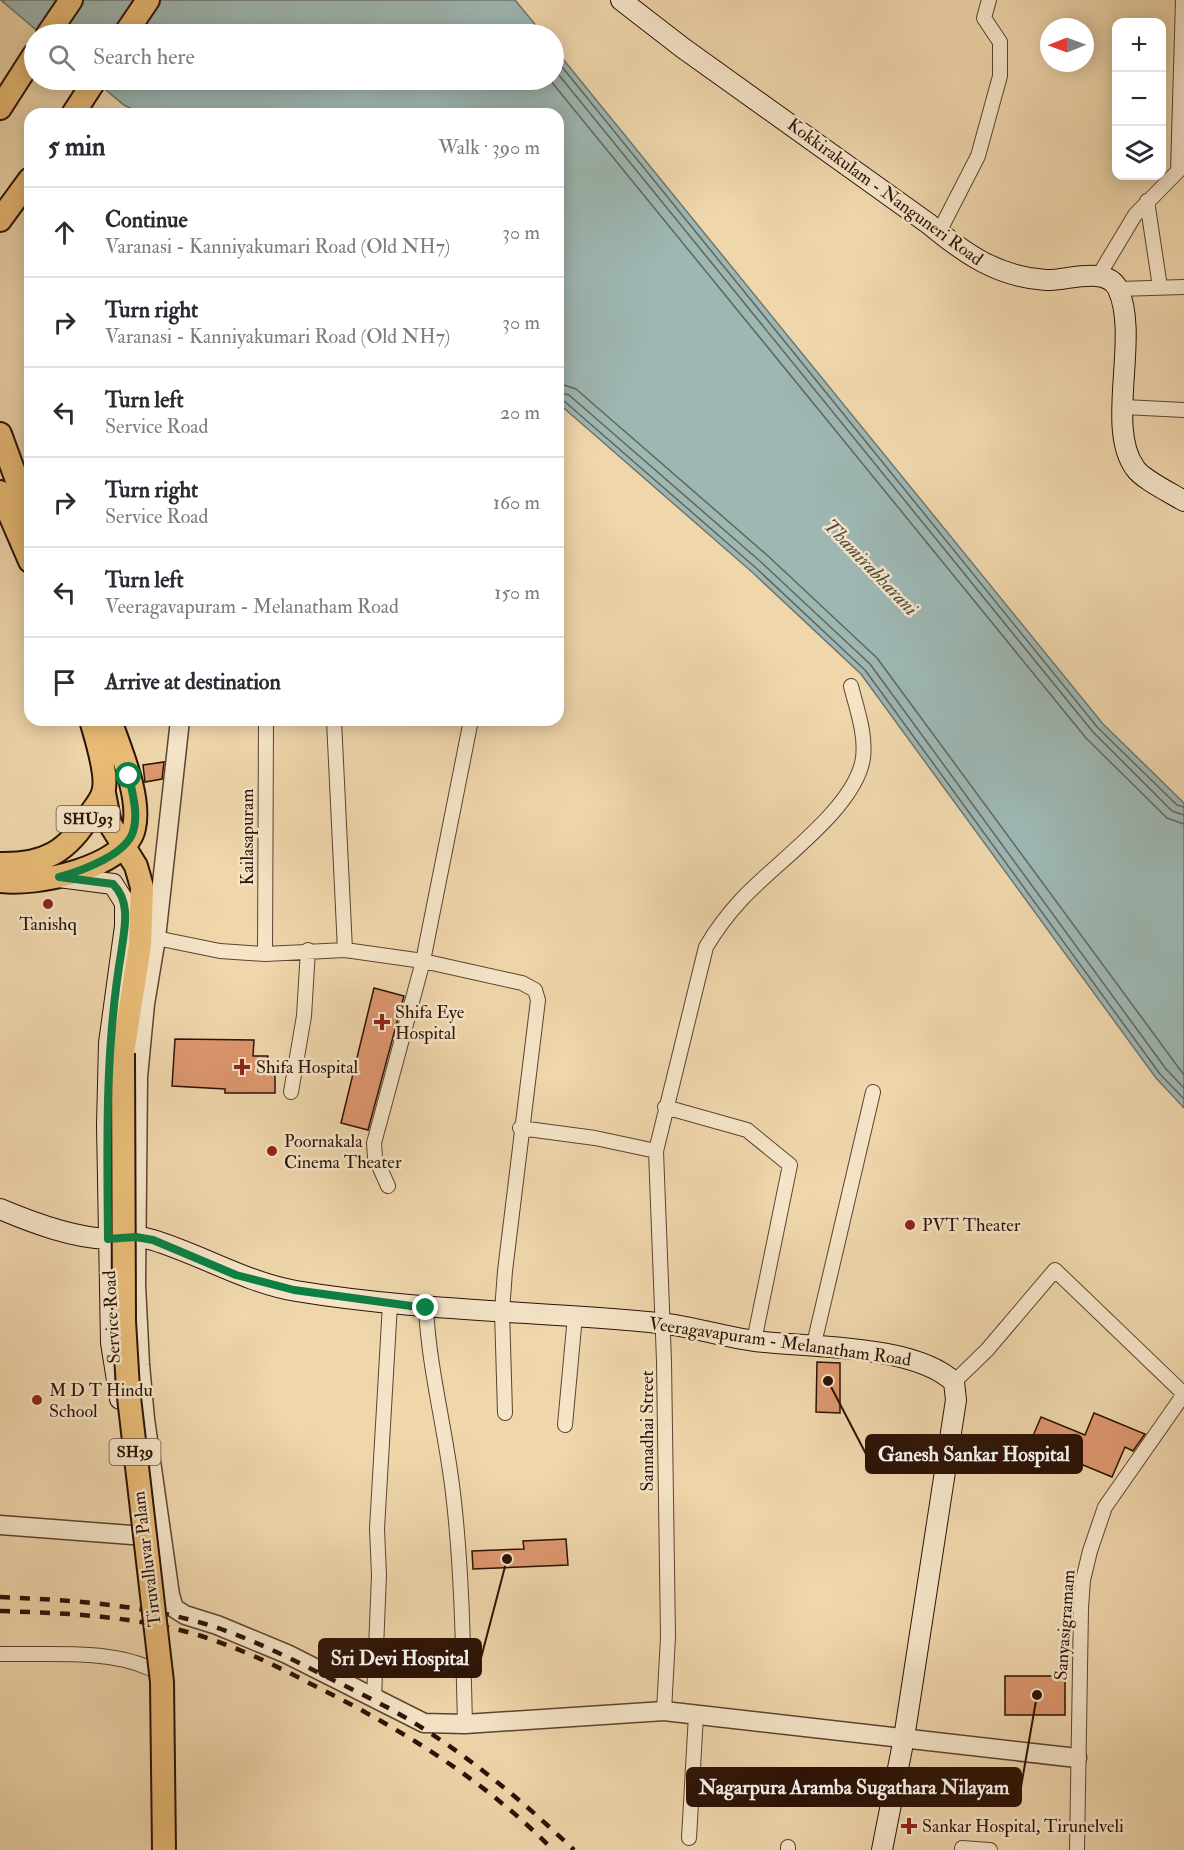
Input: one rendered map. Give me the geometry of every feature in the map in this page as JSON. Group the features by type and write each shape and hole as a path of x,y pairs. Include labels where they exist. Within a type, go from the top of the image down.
{"main road":[{"path":"55,24 71,0"},
{"path":"132,24 148,0"},
{"name":"Kokkirakulam - Nanguneri Road","path":"621,0 683,48 939,232 964,253 993,269 1020,278 1048,280 1099,275"},
{"path":"0,108 24,71"},
{"path":"77,108 89,90"},
{"path":"0,220 24,187"},
{"path":"1099,275 1113,282 1118,289 1124,326 1124,407 1127,455 1136,471 1184,501"},
{"path":"0,434 24,500"},
{"path":"0,492 24,547"},
{"name":"SHU93","path":"0,864 24,865 52,857 77,834 104,793 102,764 92,726"},
{"name":"SHU93","path":"0,881 34,882 84,870 124,846 134,830 135,809 129,776 112,726"},
{"path":"104,793 110,824 124,846"},
{"name":"Tiruvalluvar Palam","path":"124,846 136,866 142,887 140,945 123,1053 126,1355 162,1682 164,1850"},
{"name":"Service Road","path":"59,877 113,884 125,903 125,926 109,1043 108,1239 111,1343 145,1592"},
{"name":"Veeragavapuram - Melanatham Road","path":"0,1209 75,1233 108,1239 136,1237 153,1240 236,1275 282,1287 426,1308 502,1311 662,1323 754,1341 905,1356 943,1371 954,1382"},
{"path":"882,1850 904,1738 956,1400 954,1382"}],"street":[{"path":"939,232 978,156 999,76 1000,42 984,18 989,0"},
{"path":"1099,275 1115,245 1147,201 1181,174 1183,0"},
{"path":"1147,201 1160,287"},
{"path":"1118,289 1184,287"},
{"path":"1124,407 1184,410"},
{"name":"Sannadhai Street","path":"664,1711 668,1637 656,1151 706,947 742,899 825,819 855,784 863,758 864,739 851,686"},
{"path":"179,726 138,1077 136,1237 136,1284 145,1419 170,1595 174,1608 185,1615 217,1625 287,1654 417,1721 465,1724 664,1711 1077,1758"},
{"name":"Kailasapuram","path":"265,954 266,726"},
{"path":"334,726 345,950"},
{"path":"388,1186 375,1157 374,1143 423,961 470,726"},
{"path":"156,938 220,951 265,954 308,950 345,950 423,961 522,983 535,990 538,1000 520,1128 502,1311 505,1413"},
{"path":"291,1092 303,1025 308,950"},
{"path":"813,1348 873,1092"},
{"path":"665,1107 747,1130 790,1165 754,1341"},
{"path":"520,1128 595,1138 656,1151"},
{"path":"954,1382 987,1350 1055,1270 1184,1394"},
{"path":"374,1698 379,1575 377,1529 379,1468 390,1304"},
{"path":"426,1308 429,1350 441,1407 453,1493 463,1624 465,1724"},
{"path":"565,1425 574,1316"},
{"name":"Sanyasigramam","path":"1077,1850 1077,1758 1083,1580 1105,1508 1184,1394"},
{"path":"0,1525 163,1537"},
{"path":"0,1654 106,1657 134,1661 148,1668"},
{"path":"689,1838 696,1715"},
{"path":"962,1848 990,1850"}],"water":[{"path":"1,0 515,0 535,24 29,24"},
{"name":"Thamirabharani","path":"564,60 1103,724 1184,803 1184,1108 1156,1078 861,674 752,572 564,408 564,108 130,108 106,90 564,90"}],"building":[{"path":"164,762 162,779 145,782 143,765"},
{"path":"374,988 404,996 368,1130 341,1123"},
{"path":"175,1039 254,1040 253,1056 268,1056 268,1073 275,1073 275,1093 225,1093 225,1089 172,1086"},
{"path":"817,1362 840,1363 840,1413 816,1412"},
{"path":"1094,1413 1145,1434 1133,1451 1125,1447 1112,1477 1030,1443 1041,1417 1085,1435"},
{"path":"566,1539 568,1565 473,1569 472,1551 524,1549 523,1541"},
{"path":"1005,1676 1065,1676 1065,1715 1005,1715"}],"railway":[{"path":"0,1597 76,1602 152,1611 202,1623 263,1646 377,1702 430,1733 505,1788 574,1850"},
{"path":"0,1611 75,1614 149,1624 198,1635 256,1657 376,1718 439,1757 499,1801 553,1850"}],"place":[{"name":"Tanishq","path":"48,904"},
{"name":"Shifa Eye Hospital","path":"382,1022"},
{"name":"Shifa Hospital","path":"242,1067"},
{"name":"Poornakala Cinema Theater","path":"272,1151"},
{"name":"PVT Theater","path":"910,1225"},
{"name":"Ganesh Sankar Hospital","path":"828,1381"},
{"name":"M D T Hindu School","path":"37,1400"},
{"name":"Sri Devi Hospital","path":"507,1559"},
{"name":"Nagarpura Aramba Sugathara Nilayam","path":"1037,1695"},
{"name":"Sankar Hospital, Tirunelveli","path":"909,1826"}],"route":[{"path":"129,776 135,809 134,830 124,846 84,870 59,877 104,881 113,884 120,891 125,903 125,926 109,1043 108,1239 136,1237 153,1240 236,1275 294,1290 426,1308"}]}
